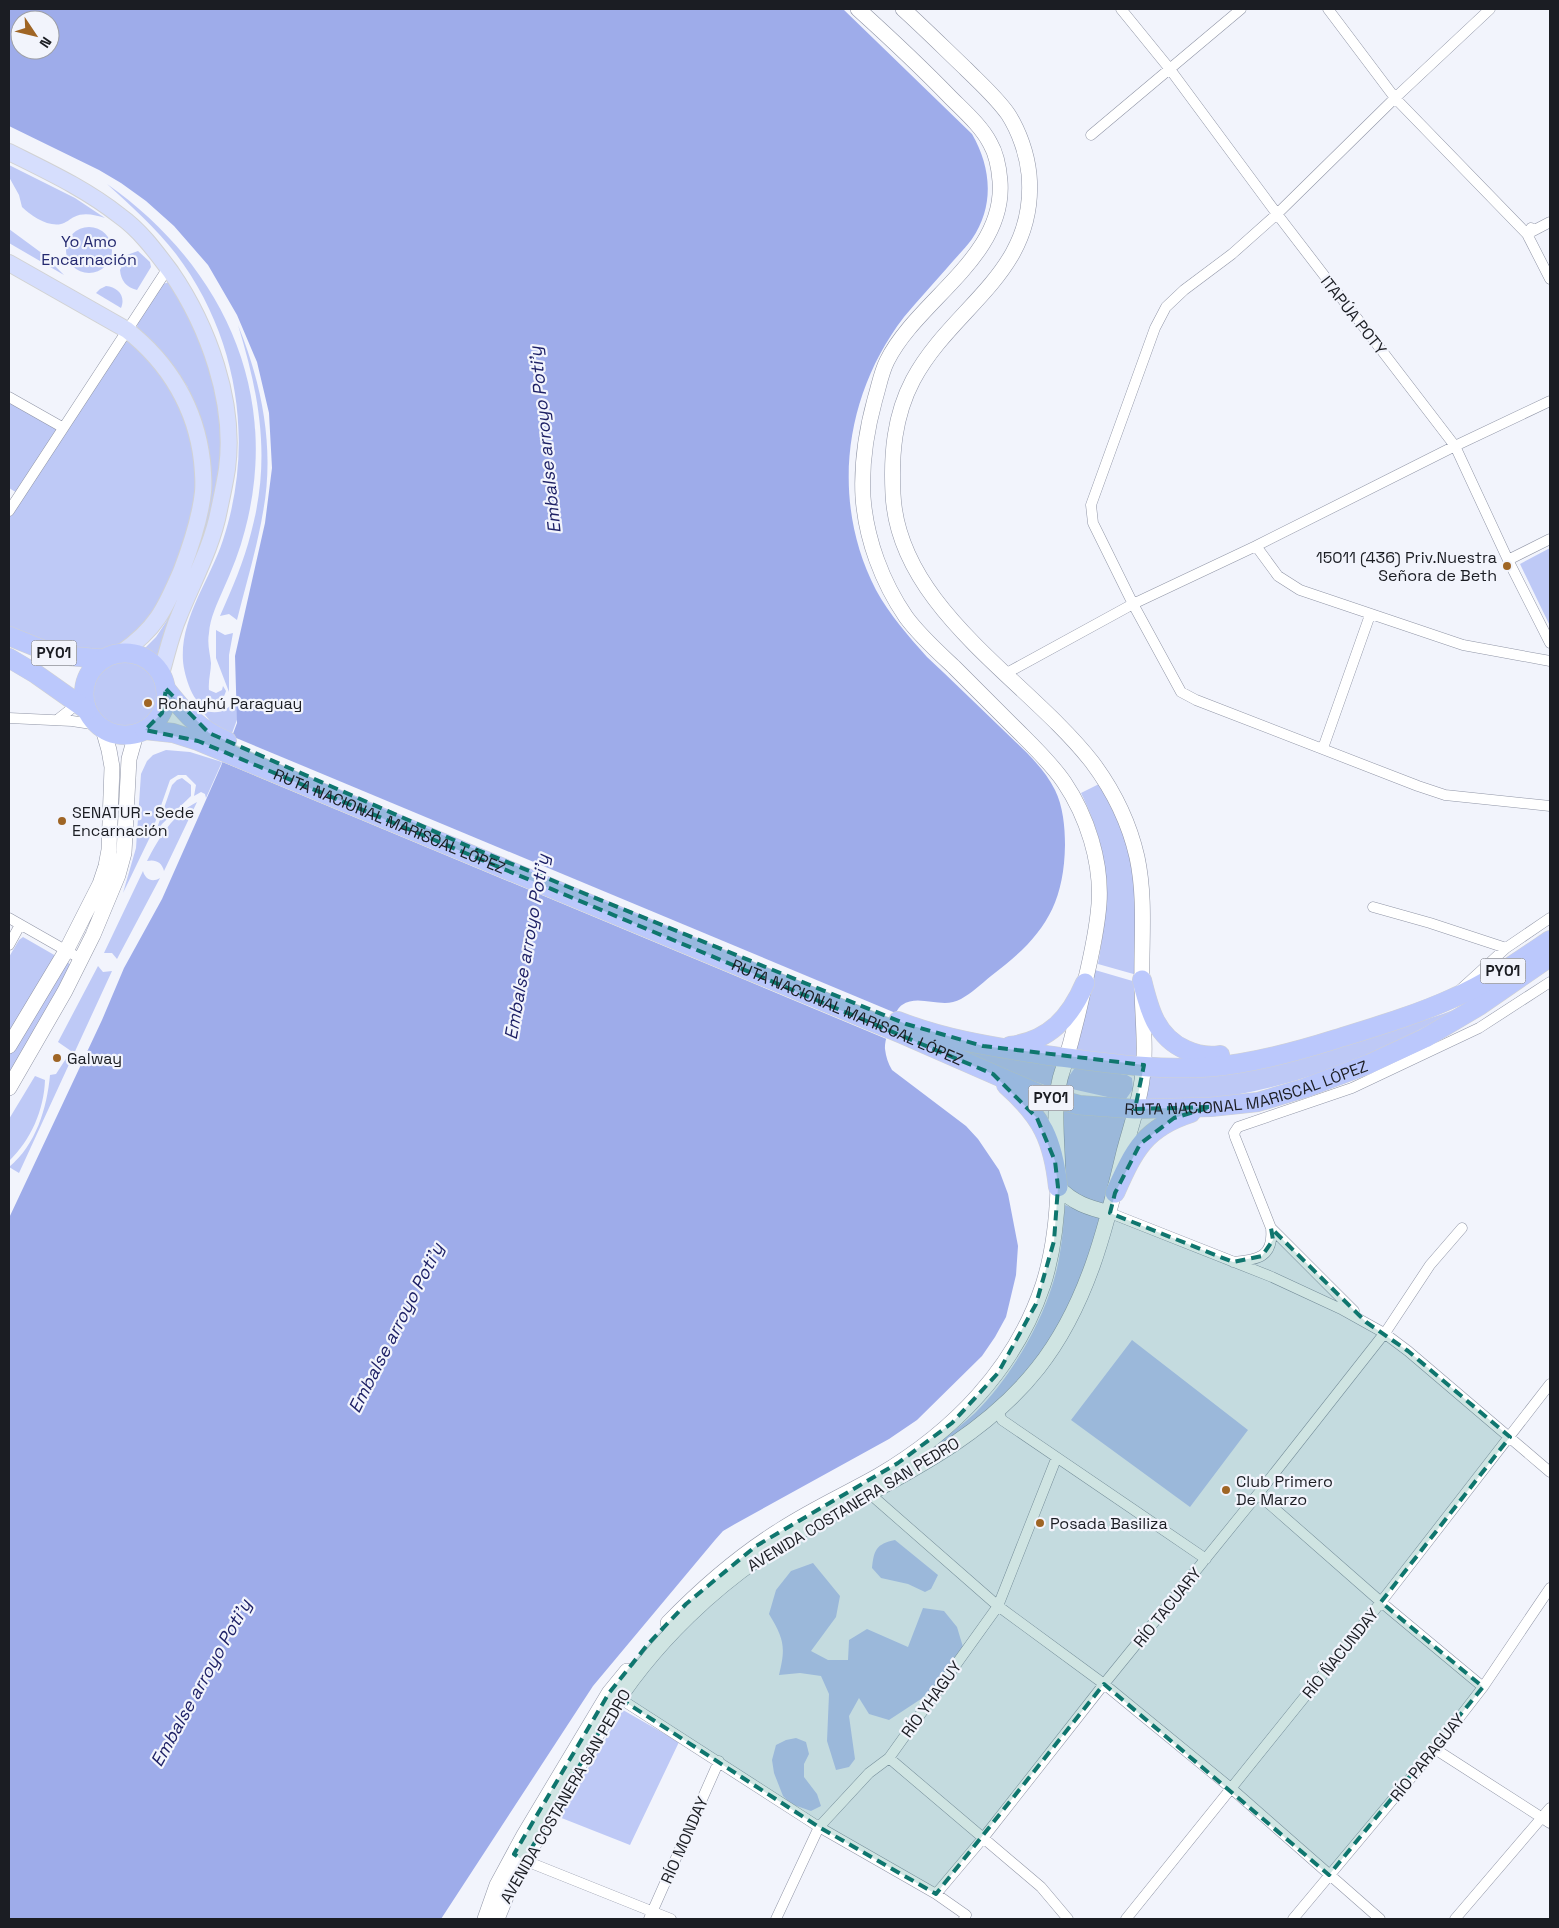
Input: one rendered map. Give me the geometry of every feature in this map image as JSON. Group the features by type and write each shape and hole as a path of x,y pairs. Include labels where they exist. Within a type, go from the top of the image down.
{"highway":[{"name":"PY01","path":"9,636 46,652 103,659"},
{"name":"RUTA NACIONAL MARISCAL LÓPEZ","path":"103,659 121,653 133,653 144,657 154,664 164,681 196,723 220,745"},
{"name":"PY01","path":"9,658 90,711"},
{"name":"PY01","path":"90,711 90,673 103,659"},
{"path":"141,732 155,723 162,713 166,701 164,681"},
{"name":"RUTA NACIONAL MARISCAL LÓPEZ","path":"90,711 113,733 124,735 141,732 173,734 220,745 470,847 904,1029 993,1074 1039,1094 1079,1105 1135,1109 1211,1107 1258,1102 1305,1088 1369,1064 1411,1045 1451,1023 1550,958"},
{"name":"RUTA NACIONAL MARISCAL LÓPEZ","path":"904,1029 983,1046 1067,1058 1144,1065 1211,1066 1253,1061 1299,1051 1410,1015 1454,998 1499,974 1550,940"},
{"path":"1142,980 1152,1016 1160,1031 1177,1046 1203,1056 1228,1054 1333,1030 1358,1032"},
{"path":"983,1046 1022,1044 1032,1042 1046,1034 1067,1016 1076,1003 1085,983"},
{"path":"993,1074 1027,1106 1045,1132 1055,1161 1058,1187"},
{"path":"1115,1193 1131,1157 1140,1144 1151,1134 1174,1118 1211,1107"}],"main road":[{"name":"AVENIDA COSTANERA SAN PEDRO","path":"497,1919 519,1858 609,1693 648,1644 686,1604 724,1570 756,1546 788,1525 879,1475 930,1441 972,1403 998,1373 1012,1352 1044,1281 1054,1241 1058,1187 1056,1116 1060,1079 1085,983 1099,904 1097,867 1087,826 1071,794 1048,763 930,644 906,616 886,583 874,552 865,519 862,475 865,437 880,377 886,361 907,331 982,246 992,228 1001,192 997,159 992,145 984,133 927,73 858,9"},
{"name":"AVENIDA COSTANERA SAN PEDRO","path":"485,1919 497,1886 519,1858 619,1698 665,1639 716,1591 758,1559 791,1537 953,1446 998,1411 1036,1371 1064,1330 1086,1282 1110,1214 1141,1088 1144,1065 1142,886 1134,845 1126,820 1112,792 1093,763 1067,734 958,628 931,593 907,552 894,507 892,444 902,405 911,384 925,360 996,280 1012,256 1026,225 1031,194 1028,164 1012,120 996,98 903,9"},
{"path":"9,152 63,179 115,211 141,235 168,268 195,312 219,375 224,400 228,444 227,468 219,511 206,552 175,626 164,681"},
{"path":"9,263 127,330 144,344 159,360 182,394 197,432 201,451 204,489 192,545 169,599 153,627 121,653"},
{"path":"9,1046 66,951 100,884 109,850 112,767 109,750 90,711"},
{"path":"9,1088 81,959 110,896 124,853 129,759 141,732"},
{"path":"1058,1187 1067,1198 1082,1206 1110,1214"}],"street":[{"name":"ITAPÚA POTY","path":"1121,9 1169,68 1277,214 1456,446 1508,560 1550,643"},
{"path":"1091,135 1242,9"},
{"path":"1328,9 1395,98 1529,231 1550,279"},
{"path":"1490,9 1395,98 1277,214 1232,254 1184,290 1166,307 1155,328 1091,505 1093,523 1133,604 1181,692 1196,700 1418,786 1445,794 1550,806"},
{"path":"1529,231 1550,222"},
{"path":"9,511 62,427 168,268"},
{"path":"9,397 62,427"},
{"path":"1005,674 1133,604 1256,546 1550,401"},
{"path":"1508,560 1550,539"},
{"path":"1256,546 1278,576 1300,590 1370,615 1463,644 1550,661"},
{"path":"1323,748 1370,615"},
{"path":"58,720 65,715 90,711"},
{"path":"9,718 58,720 90,711"},
{"path":"1374,907 1506,948"},
{"path":"9,918 81,959"},
{"path":"1454,998 1468,982 1506,948 1550,918"},
{"path":"9,944 20,925"},
{"path":"1233,1262 1250,1261 1262,1256 1269,1249 1273,1240 1271,1228 1235,1137 1234,1133 1238,1127 1352,1088 1471,1032 1505,1013 1550,982"},
{"path":"1110,1214 1272,1277 1366,1322 1384,1333 1550,1472"},
{"path":"1271,1228 1366,1322"},
{"name":"RÍO TACUARY","path":"936,1894 984,1837 1104,1684 1258,1494 1384,1333 1430,1265 1462,1228"},
{"name":"RÍO ÑACUNDAY","path":"1126,1919 1381,1602 1550,1384"},
{"path":"998,1411 1002,1420 1056,1459 1206,1559"},
{"name":"RÍO YHAGUY","path":"776,1919 819,1827 869,1773 889,1758 998,1606 1056,1459"},
{"path":"868,1493 998,1606 1104,1684 1232,1789 1380,1919"},
{"path":"1258,1494 1381,1602 1483,1687"},
{"name":"RÍO PARAGUAY","path":"1294,1919 1435,1749 1483,1687 1550,1588"},
{"path":"619,1698 819,1827 936,1894 965,1917"},
{"path":"1435,1749 1546,1821"},
{"path":"889,1758 1041,1887 1068,1919"},
{"name":"RÍO MONDAY","path":"651,1916 719,1761"},
{"path":"1455,1919 1546,1821 1550,1808"},
{"path":"519,1858 651,1916 671,1919"}],"highlighted area":[{"path":"166,689 209,733 470,847 906,1024 983,1046 1144,1065 1135,1109 1211,1107 1174,1118 1140,1144 1115,1193 1110,1213 1233,1262 1262,1256 1273,1240 1271,1228 1366,1322 1408,1351 1510,1437 1381,1602 1483,1687 1329,1875 1104,1684 936,1894 819,1827 619,1698 524,1861 514,1854 609,1693 648,1644 686,1604 756,1546 898,1463 952,1423 998,1373 1036,1304 1054,1241 1058,1187 1055,1161 1037,1118 993,1074 198,741 145,730 162,713"}],"green space":[{"path":"9,165 75,198 105,218 86,214 56,225 40,220 22,207 19,195 9,177"},
{"path":"107,184 147,216 182,252 211,292 233,335 248,381 255,429 254,479 243,538 233,568 214,611 210,627 208,641 211,663 209,690 216,693 222,690 223,686 226,691 221,702 216,707 202,706 192,693 184,667 183,645 191,614 223,540 233,503 238,466 239,429 235,391 227,355 214,320 197,286 176,254 160,235"},
{"name":"Yo Amo Encarnación","path":"89,227 102,231 108,237 112,250 108,263 102,269 89,273 76,269 70,263 66,250 70,237 76,231"},
{"path":"9,229 43,254 64,275 9,243"},
{"path":"138,251 150,262 151,267 137,290 125,283 120,270 127,255"},
{"path":"169,282 176,287 211,367 221,426 221,455 213,513 160,658 143,650 156,637 166,622 201,538 207,444 200,416 187,386 162,352 137,327 138,321 163,284"},
{"path":"106,286 114,288 120,293 122,296 121,308 96,293"},
{"path":"238,325 260,393 267,441 268,464 261,526 237,620 229,614 220,616 251,533 257,506 261,454 257,403"},
{"path":"127,330 171,376 203,470 169,599 121,653 103,659 9,636 9,513"},
{"path":"9,397 62,427 19,494 9,488"},
{"path":"1550,548 1550,626 1520,564"},
{"path":"216,630 225,635 233,633 229,655 229,692 216,658"},
{"path":"125,659 138,662 150,669 157,681 160,694 157,707 150,719 138,726 125,729 112,726 100,719 93,707 90,694 93,681 100,669 112,662"},
{"path":"237,695 238,717 231,736 212,723 200,709 212,712 222,711 231,705"},
{"path":"166,750 190,752 222,762 206,798 205,794 201,792 194,796 196,785 186,775 178,775 170,780 150,837 123,893 136,848 141,774 147,761 153,755"},
{"path":"182,778 191,785 191,796 162,824 155,834 172,785"},
{"path":"1101,783 1117,812 1137,880 1137,975 1098,964 1105,917 1106,877 1098,837 1081,793"},
{"path":"197,802 164,871 162,865 158,862 153,860 147,861 168,827 181,813"},
{"path":"143,871 149,879 160,878 117,959 112,953 104,953"},
{"path":"23,937 56,956 9,1037 9,957 19,940"},
{"path":"67,961 71,966 9,1076 9,1055"},
{"path":"98,966 103,972 112,971 19,1173 9,1167 26,1148 39,1125 50,1075 56,1074 71,1051 58,1042"},
{"path":"1095,970 1136,982 1139,1063 1072,1053"},
{"path":"1456,1009 1394,1043 1329,1070 1228,1097 1187,1103 1143,1105 1150,1075 1343,1041 1419,1022"},
{"path":"961,1050 1056,1065 1050,1087 1022,1077"},
{"path":"1081,1068 1127,1075 1132,1078 1133,1089 1126,1099 1121,1100 1072,1089 1067,1085 1067,1079 1074,1069"},
{"path":"35,1076 45,1080 39,1113 24,1144 9,1161 9,1119"},
{"path":"1062,1105 1132,1115 1106,1207 1073,1196 1065,1187"},
{"path":"1065,1205 1101,1219 1070,1307 1045,1350 991,1410 933,1453 931,1449 970,1418 988,1400 1022,1352 1040,1318 1056,1274"},
{"path":"1132,1340 1248,1430 1190,1507 1071,1420"},
{"path":"895,1540 938,1575 931,1589 925,1592 908,1584 881,1578 872,1568 877,1549"},
{"path":"813,1563 840,1596 836,1617 811,1651 828,1660 848,1660 849,1640 867,1629 908,1647 923,1608 944,1611 957,1627 963,1647 935,1685 921,1699 889,1720 869,1714 859,1698 849,1716 855,1759 849,1767 836,1770 827,1741 829,1694 821,1676 800,1673 779,1675 783,1650 782,1643 778,1630 769,1614 776,1590 791,1571"},
{"path":"623,1710 679,1742 630,1845 559,1817"},
{"path":"796,1738 806,1742 809,1754 804,1764 804,1777 817,1794 821,1806 811,1811 791,1804 783,1796 774,1773 772,1760 776,1745"}],"water":[{"name":"Embalse arroyo Poti'y","path":"9,9 843,9 972,134 983,160 986,173 988,186 987,200 979,226 972,239 904,317 884,347 868,380 857,414 850,449 849,485 853,521 862,556 876,590 887,608 927,657 1037,763 1055,790 1062,810 1065,845 1064,867 1060,887 1046,921 1036,935 1008,962 961,999 946,1003 916,1001 902,1005 893,1018 885,1044 888,1062 892,1070 966,1126 978,1139 999,1170 1008,1194 1018,1246 1016,1275 1006,1317 982,1356 917,1420 889,1439 723,1531 593,1686 441,1919 9,1919 9,1218 102,1020 124,968 162,899 221,766 237,723 235,656 265,523 272,468 269,413 257,362 237,315 208,265 174,226 146,201 99,170 9,126"}],"pier":[{"path":"229,735 898,1014 889,1040 220,761"}],"place":[{"name":"15011 (436) Priv.Nuestra Señora de Beth","path":"1507,566"},
{"name":"Rohayhú Paraguay","path":"148,703"},
{"name":"SENATUR - Sede Encarnación","path":"62,821"},
{"name":"Galway","path":"57,1058"},
{"name":"Club Primero De Marzo","path":"1226,1490"},
{"name":"Posada Basiliza","path":"1040,1523"}]}
